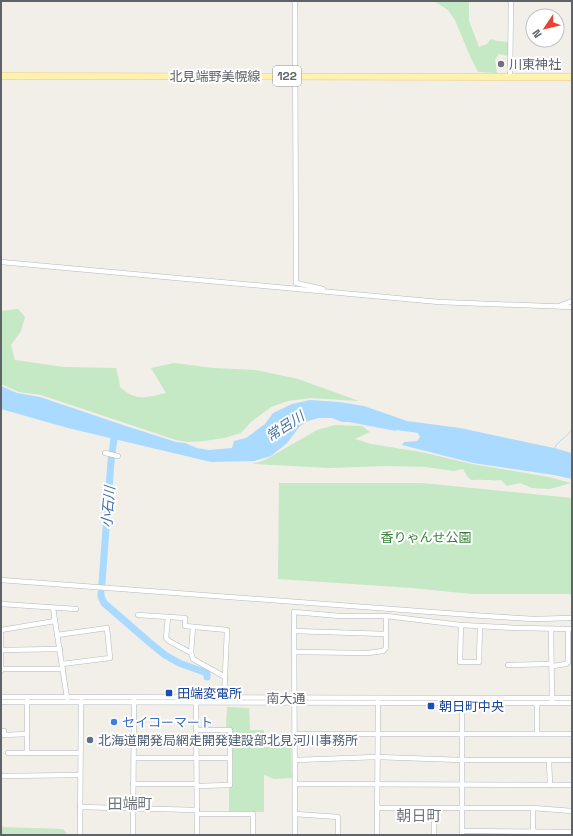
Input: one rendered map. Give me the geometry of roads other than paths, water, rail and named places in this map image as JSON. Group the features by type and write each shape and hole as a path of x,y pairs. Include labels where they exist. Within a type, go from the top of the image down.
{"main road":[{"name":"北見端野美幌線","path":"1,76 572,77"}],"street":[{"path":"295,1 294,76 296,283 327,292"},
{"path":"510,1 510,77"},
{"path":"1,262 469,304 572,307"},
{"path":"558,307 572,301"},
{"path":"105,453 118,456"},
{"path":"1,580 485,616 534,619 572,618"},
{"path":"1,604 76,609"},
{"path":"53,608 67,700"},
{"path":"295,835 294,612 340,616 386,616 462,625 551,630 570,629 568,662 566,664 508,665"},
{"path":"138,615 185,618 184,626 227,630 224,700"},
{"path":"295,652 368,653 383,651 386,648 386,616"},
{"path":"168,617 166,638 191,652"},
{"path":"1,672 1,630 55,621"},
{"path":"462,625 460,662 479,662 480,626"},
{"path":"193,627 191,652 193,659 225,677"},
{"path":"1,669 62,667 110,658 107,628 57,635"},
{"path":"551,630 552,701"},
{"path":"294,631 386,634"},
{"path":"1,650 60,649"},
{"name":"南大通","path":"1,697 27,700"},
{"name":"南大通","path":"1,702 27,700 295,700 537,703 572,698"},
{"path":"27,700 27,754"},
{"path":"80,835 81,700"},
{"path":"133,835 134,700"},
{"path":"196,700 197,835"},
{"path":"377,835 378,701"},
{"name":"南大通","path":"378,701 552,701 572,703"},
{"path":"462,703 462,833 533,831 572,832"},
{"path":"537,703 537,734"},
{"path":"133,784 230,785 230,730 197,730"},
{"path":"1,731 4,731 4,735 27,734"},
{"path":"295,734 572,734"},
{"path":"8,753 80,753"},
{"path":"295,760 377,757 462,760 572,760"},
{"path":"134,758 230,758"},
{"path":"549,760 550,785"},
{"path":"1,776 80,775"},
{"path":"295,784 572,785"},
{"path":"80,808 133,808 253,814 253,835"},
{"path":"378,808 533,808 572,811"},
{"path":"434,808 434,835"},
{"path":"533,808 533,831"},
{"path":"295,814 338,817 338,835"}],"water":[{"name":"常呂川","path":"1,386 17,393 40,397 176,442 209,450 232,448 234,441 246,438 265,424 273,413 292,404 310,400 339,402 364,406 407,421 460,428 572,453 572,479 473,463 402,445 404,442 417,441 420,437 418,433 342,422 332,418 319,418 308,421 300,426 287,443 271,456 254,461 211,462 68,428 1,409"}],"waterway":[{"path":"554,449 572,429"},
{"name":"小石川","path":"102,583 111,461 115,431"},
{"name":"小石川","path":"101,593 104,603 165,655 179,663 207,673 207,677"}],"place":[{"name":"川東神社","path":"501,64"},
{"name":"田端変電所","path":"169,693"},
{"name":"朝日町中央","path":"431,706"},
{"name":"セイコーマート","path":"114,722"},
{"name":"北海道開発局網走開発建設部北見河川事務所","path":"90,740"}],"district":[{"name":"田端町","path":"130,804"},
{"name":"朝日町","path":"419,816"}],"park label":[{"name":"香りゃんせ公園","path":"426,537"}]}
